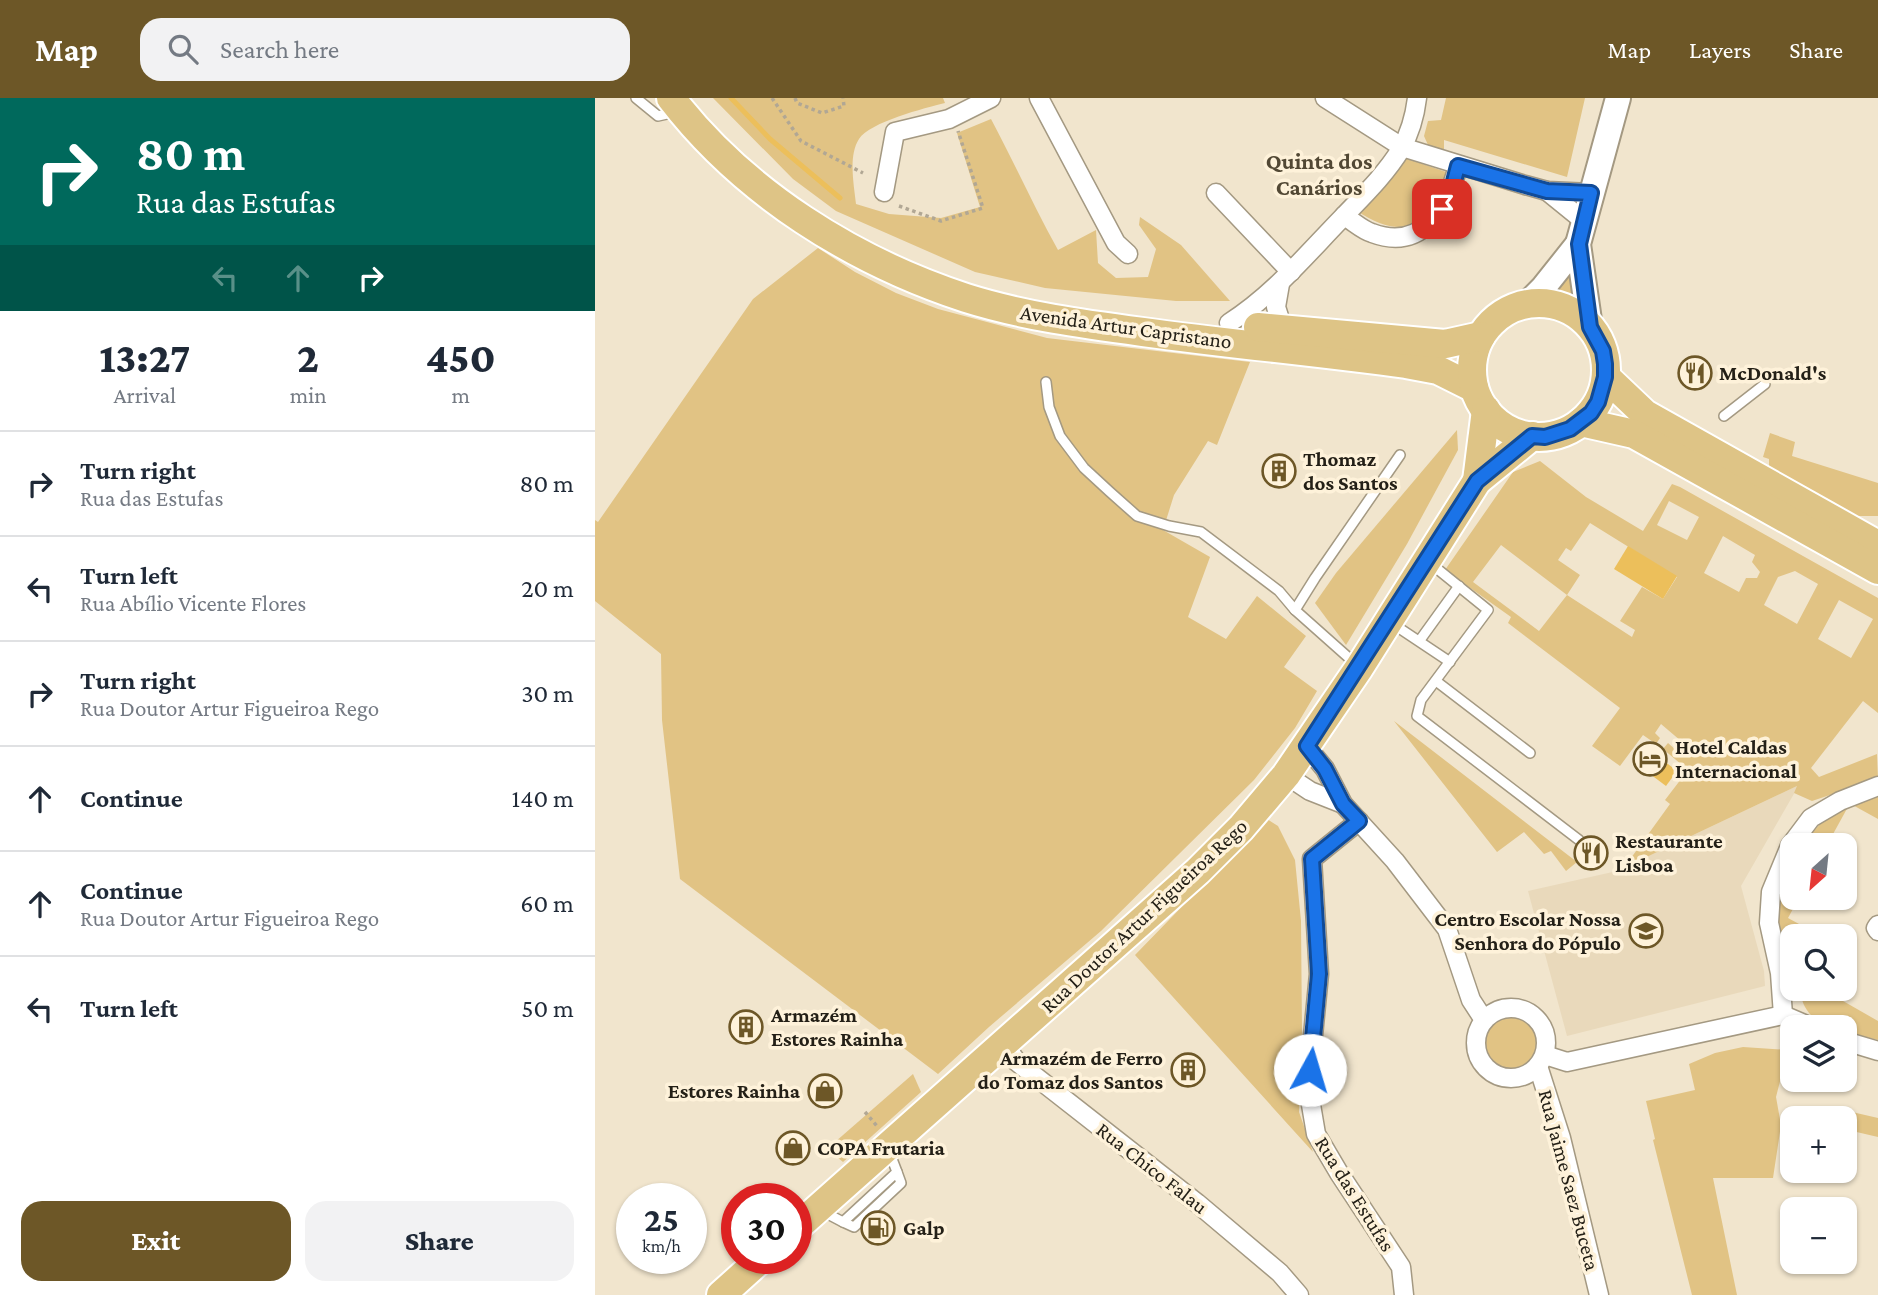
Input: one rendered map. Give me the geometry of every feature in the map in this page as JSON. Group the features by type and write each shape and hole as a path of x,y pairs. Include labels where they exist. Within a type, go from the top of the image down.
{"main road":[{"path":"1590,327 1581,233 1618,98"},
{"name":"Avenida Artur Capristano","path":"683,102 728,133 801,199 841,226 913,262 991,288 1135,314 1283,329 1445,344 1481,336"},
{"name":"Avenida Artur Capristano","path":"683,102 765,192 827,235 915,278 966,298 1078,323 1438,370 1480,399"},
{"path":"1526,305 1543,288 1581,233"},
{"path":"1538,303 1561,307 1590,327 1603,351 1605,377 1598,402 1581,422 1558,434 1532,436 1507,429 1480,399 1473,358 1481,336 1500,316 1526,305 1538,303"},
{"path":"1605,377 1646,414 1878,545"},
{"name":"Rua Doutor Artur Figueiroa Rego","path":"1477,481 1480,399"},
{"path":"1581,422 1634,434 1878,570"},
{"name":"Rua Doutor Artur Figueiroa Rego","path":"812,1214 888,1150 1198,871 1241,828 1307,746 1477,481 1532,436"},
{"path":"721,1295 744,1274"}],"street":[{"path":"884,192 895,132 949,119 991,98"},
{"path":"1039,98 1116,243 1128,254"},
{"path":"1325,98 1402,147 1547,191 1591,193"},
{"path":"1229,323 1285,278 1383,175 1402,147 1415,115 1417,98"},
{"path":"1344,216 1372,233 1398,239 1422,229 1441,212 1452,189 1458,166"},
{"path":"1547,191 1581,233"},
{"path":"1216,193 1285,278"},
{"path":"1283,329 1276,307 1285,278"},
{"path":"1307,746 1325,769 1343,804 1395,861 1447,929 1471,1000 1484,1020"},
{"path":"1286,775 1310,790 1343,804"},
{"path":"1783,1015 1780,974 1769,923 1771,892 1790,846 1811,818 1840,800 1878,786"},
{"name":"Rua das Estufas","path":"1359,821 1312,859 1319,974 1308,1087 1316,1134 1339,1174 1401,1267 1404,1295"},
{"path":"1878,925 1878,932"},
{"path":"1503,1008 1518,1008 1529,1012 1543,1026 1546,1035 1542,1060 1529,1074 1517,1078 1505,1078 1493,1073 1478,1055 1476,1043 1484,1020 1503,1008"},
{"path":"1542,1060 1567,1062 1780,1016"},
{"name":"Rua Chico Falau","path":"1004,1044 1017,1062 1197,1203 1280,1273 1299,1295"},
{"path":"1857,1045 1878,1051"},
{"name":"Rua Jaime Saez Buceta","path":"1542,1060 1599,1295"}],"lane":[{"path":"636,98 658,116 683,102"},
{"path":"1046,382 1049,407 1060,436 1084,468 1110,492 1137,516 1201,532 1279,591 1295,610 1359,667"},
{"path":"1724,416 1765,384"},
{"path":"1295,610 1400,455"},
{"path":"1427,560 1488,610 1421,700 1417,716 1579,840"},
{"path":"1420,640 1459,586"},
{"path":"1389,621 1450,662"},
{"path":"1436,681 1530,753"},
{"path":"817,1209 843,1222 888,1150"}],"path":[{"path":"772,98 801,141 863,173"},
{"path":"795,98 797,103 822,113 844,106 843,98"},
{"path":"898,206 941,221 983,208 958,129"},
{"path":"865,1112 888,1150"}],"shaded area":[{"path":"713,98 943,98 945,103 886,121 859,139 853,162 856,204 889,214 941,218 980,207 957,133 991,119 1058,250 1096,230 1098,263 1116,278 1148,277 1156,249 1139,225 1140,217 1181,245 1230,301 1176,301 1045,288 975,272 836,211 793,179"},
{"path":"1446,98 1585,98 1567,177 1444,140 1444,150 1428,145 1424,136 1428,121 1441,120"},
{"path":"1402,157 1446,172 1433,205 1424,216 1403,227 1389,226 1357,211"},
{"path":"818,248 855,272 896,293 938,309 1047,338 1250,362 1217,445 1208,441 1174,495 1163,530 1210,557 1188,617 1226,639 1257,596 1306,636 1284,667 1317,691 1295,728 1254,780 1101,931 938,1074 680,879 662,720 661,654 595,601 595,520 598,522 753,299"},
{"path":"1572,261 1577,305 1563,296 1550,294"},
{"path":"1457,430 1458,450 1407,544 1346,645 1315,603 1336,573"},
{"path":"1770,433 1795,442 1792,456 1878,483 1878,516 1856,516 1769,467 1769,459 1763,457"},
{"path":"1540,461 1586,497 1643,531 1672,484 1878,598 1878,713 1863,701 1811,768 1819,777 1877,754 1878,779 1812,801 1794,793 1797,786 1617,871 1631,858 1670,804 1665,800 1688,770 1663,749 1668,743 1677,751 1681,741 1661,724 1655,733 1660,738 1656,744 1643,735 1620,766 1592,746 1620,708 1508,623 1511,617 1445,570 1513,472","holes":["1669,501 1699,517 1687,540 1657,525","1590,523 1677,577 1663,599 1642,587 1620,621 1635,630 1632,637 1567,595 1580,575 1558,560 1566,548 1571,551","1723,536 1755,555 1752,562 1760,572 1757,578 1746,578 1739,592 1704,573","1501,545 1567,595 1539,631 1473,582","1795,571 1818,584 1797,624 1764,605 1778,577","1839,600 1873,619 1851,658 1818,639"]},
{"path":"1628,546 1677,576 1663,599 1614,569"},
{"path":"1394,721 1577,862 1566,871 1551,851 1544,854 1524,832 1497,852"},
{"path":"1646,747 1677,771 1666,786 1634,762"},
{"name":"Centro Escolar Nossa Senhora do Pópulo","path":"1799,785 1741,886 1764,971 1765,986 1567,1036 1528,891 1617,871"},
{"path":"1878,793 1878,819 1849,803"},
{"path":"1849,805 1834,833 1813,833 1823,821"},
{"path":"1267,819 1278,826 1295,860 1301,921 1302,1032 1299,1112 1313,1152 1135,955"},
{"path":"1780,897 1780,910 1792,910 1788,918 1799,924 1780,924 1778,932 1775,908"},
{"path":"1802,1001 1843,1001 1878,1021 1878,1040 1857,1035 1857,1015 1812,1015"},
{"path":"1504,1008 1518,1008 1531,1014 1540,1023 1546,1043 1544,1056 1536,1068 1518,1078 1504,1078 1491,1072 1482,1063 1476,1050 1476,1036 1482,1023 1491,1014"},
{"path":"1743,1047 1780,1049 1780,1081 1776,1097 1780,1132 1773,1178 1713,1178 1737,1295 1692,1295 1653,1140 1655,1139 1646,1101 1695,1090 1689,1064 1715,1053"},
{"path":"913,1074 921,1092 843,1162 827,1149"},
{"path":"1857,1113 1878,1118 1878,1137 1857,1132"}],"waterway":[{"path":"731,98 770,139 840,198"}],"place":[{"name":"McDonald's","path":"1695,373"},
{"name":"Thomaz dos Santos","path":"1279,471"},
{"name":"Hotel Caldas Internacional","path":"1650,759"},
{"name":"Restaurante Lisboa","path":"1591,853"},
{"name":"Centro Escolar Nossa Senhora do Pópulo","path":"1646,931"},
{"name":"Armazém Estores Rainha","path":"746,1027"},
{"name":"Armazém de Ferro do Tomaz dos Santos","path":"1188,1070"},
{"name":"Estores Rainha","path":"825,1091"},
{"name":"COPA Frutaria","path":"793,1148"},
{"name":"Galp","path":"878,1228"}],"district":[{"name":"Quinta dos Canários","path":"1319,174"}],"route":[{"path":"1310,1070 1319,974 1312,859 1359,821 1343,804 1325,769 1307,746 1477,481 1532,436 1558,434 1581,422 1598,402 1605,377 1603,351 1590,327 1579,244 1591,193 1547,191 1458,166 1452,189 1442,209"}]}
